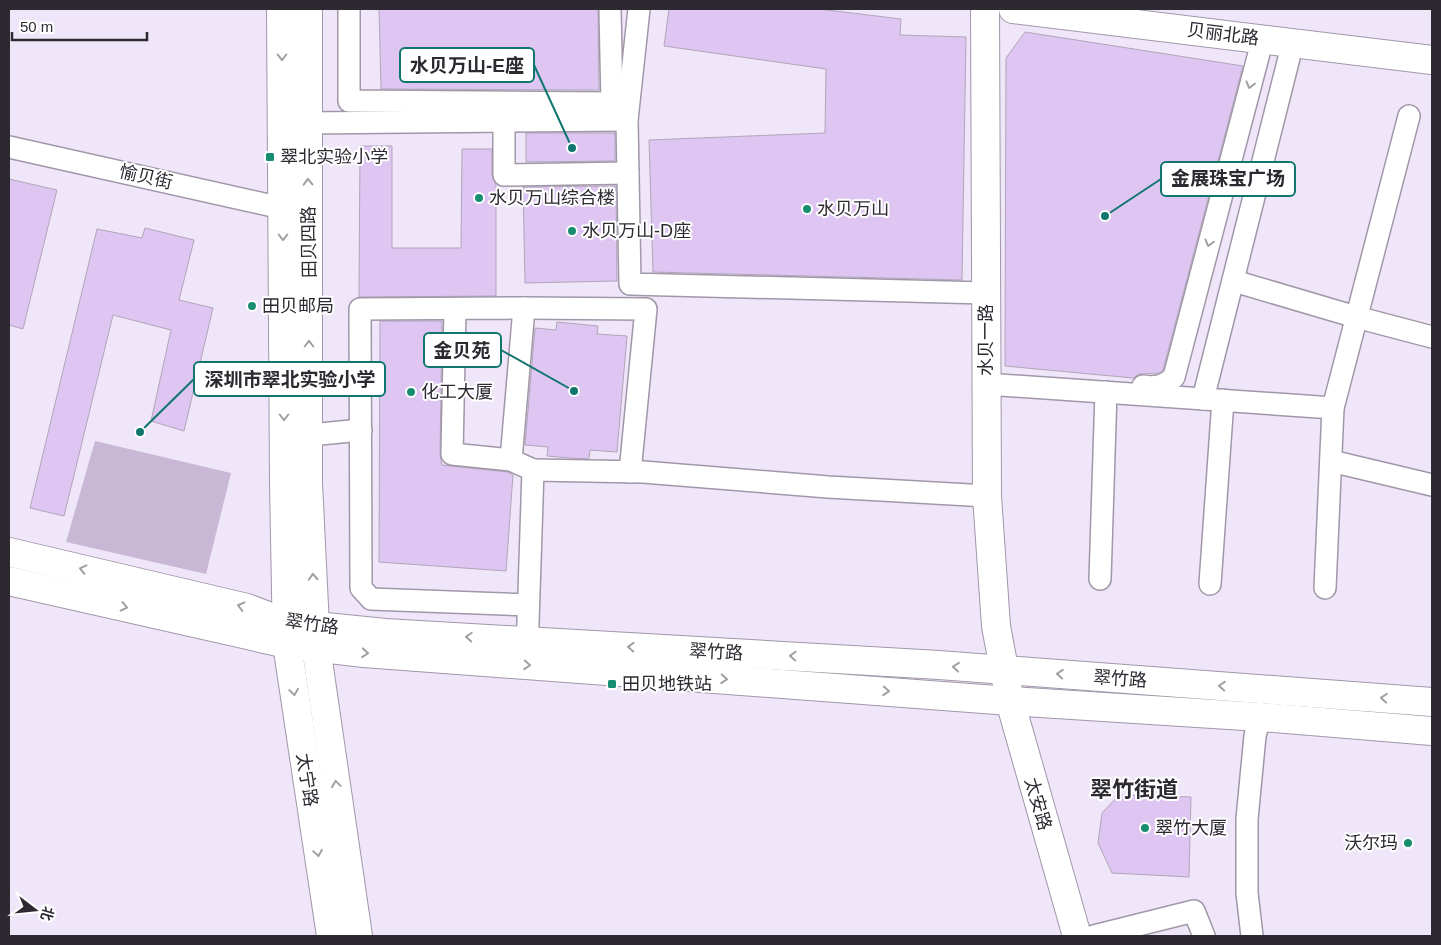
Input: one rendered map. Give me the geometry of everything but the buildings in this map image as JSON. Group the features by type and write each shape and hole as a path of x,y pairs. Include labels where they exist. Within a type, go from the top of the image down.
{"main road":[{"name":"田贝四路","path":"282,9 282,208 296,483 316,636"},
{"name":"田贝四路","path":"287,634 296,483 310,435 308,9"},
{"name":"水贝一路","path":"985,9 987,496 996,626 1004,670"},
{"name":"贝丽北路","path":"1013,9 1432,60"},
{"name":"翠竹路","path":"9,552 247,608 287,634"},
{"name":"翠竹路","path":"9,581 287,634 316,636 385,633 527,640 1004,670 1432,702"},
{"name":"太宁路","path":"287,634 331,936"},
{"name":"翠竹路","path":"316,636 373,654 1432,731"},
{"name":"太宁路","path":"316,636 358,936"},
{"name":"太安路","path":"1004,670 1010,701 1077,936"}],"street":[{"path":"349,9 348,101 612,103 610,9"},
{"path":"640,9 627,120 630,284 986,293"},
{"path":"986,378 1151,387 1167,385 1174,376 1263,38"},
{"path":"1210,584 1213,400 1234,281 1293,42"},
{"path":"1325,588 1333,408 1409,116"},
{"path":"308,123 627,120"},
{"path":"504,122 504,175 628,173"},
{"name":"愉贝街","path":"9,147 282,208"},
{"path":"1234,281 1432,337"},
{"path":"512,460 524,308"},
{"path":"528,605 371,599 361,588 360,309 646,309 630,472"},
{"path":"455,309 452,454 512,460 533,470 630,472 987,496"},
{"path":"986,378 1106,392 1333,408"},
{"path":"1100,579 1106,392"},
{"path":"310,435 361,430"},
{"path":"1331,461 1432,485"},
{"path":"527,640 533,470"},
{"path":"1252,936 1247,893 1247,819 1255,736 1260,717"},
{"path":"1094,936 1194,911 1204,936"}],"shaded area":[{"path":"95,441 231,473 206,574 66,542"}],"place":[{"name":"水贝万山-E座","path":"572,148"},
{"name":"翠北实验小学","path":"270,157"},
{"name":"水贝万山综合楼","path":"479,198"},
{"name":"水贝万山","path":"807,209"},
{"name":"金展珠宝广场","path":"1105,216"},
{"name":"水贝万山-D座","path":"572,231"},
{"name":"田贝邮局","path":"252,306"},
{"name":"金贝苑","path":"574,391"},
{"name":"化工大厦","path":"411,392"},
{"name":"深圳市翠北实验小学","path":"140,432"},
{"name":"田贝地铁站","path":"612,684"},
{"name":"翠竹大厦","path":"1145,828"},
{"name":"沃尔玛","path":"1408,843"}],"district":[{"name":"翠竹街道","path":"1134,789"}]}
